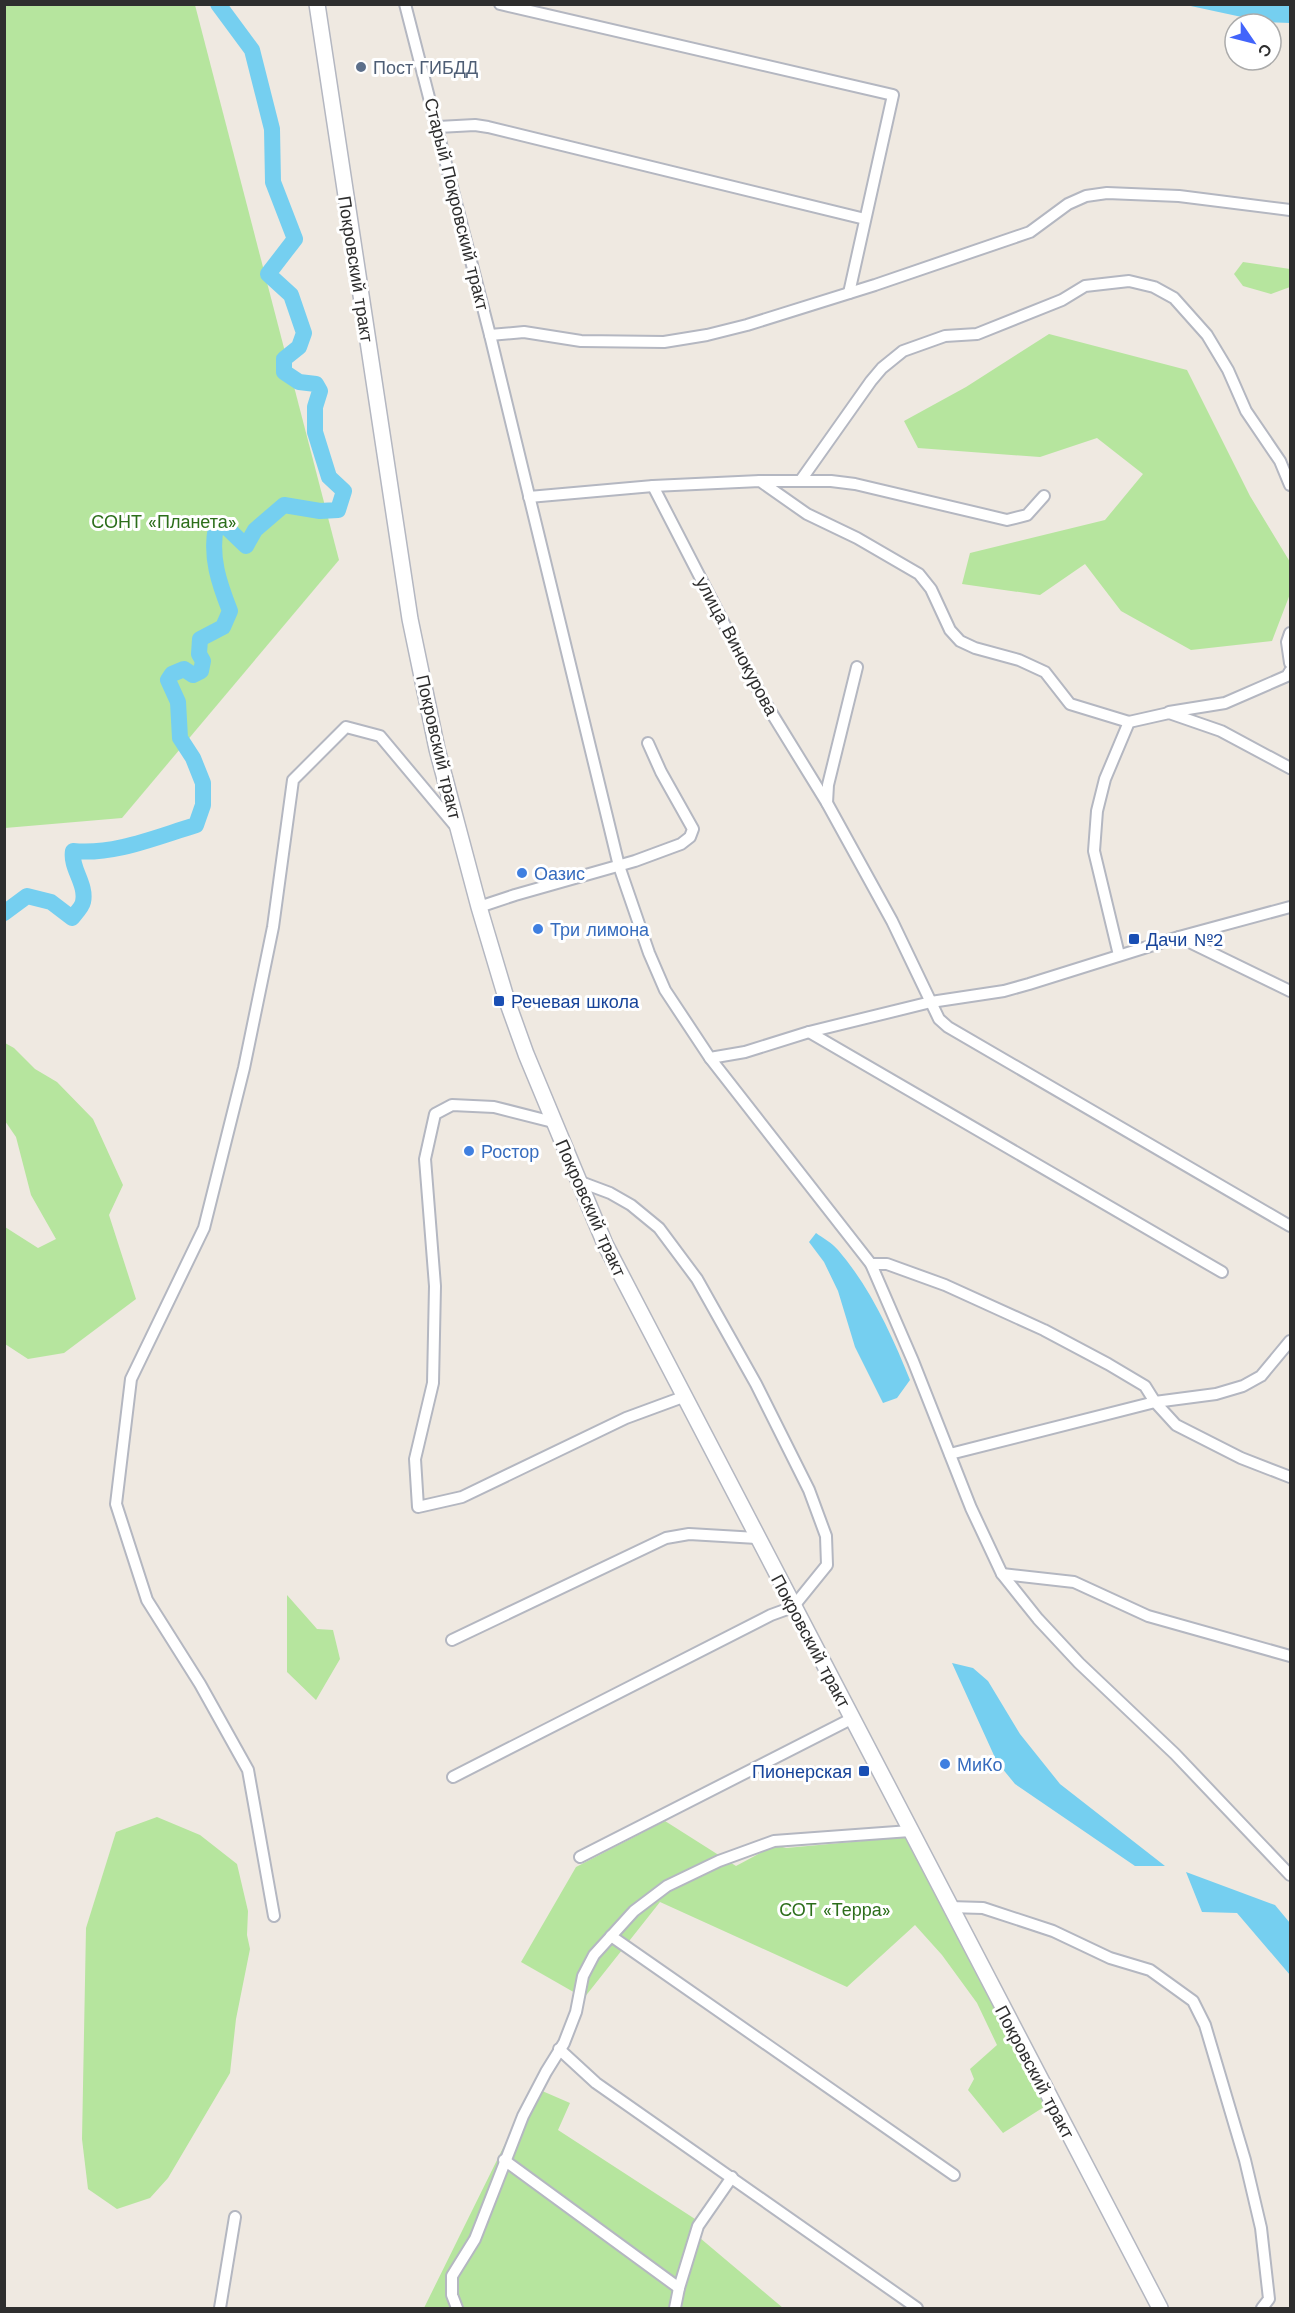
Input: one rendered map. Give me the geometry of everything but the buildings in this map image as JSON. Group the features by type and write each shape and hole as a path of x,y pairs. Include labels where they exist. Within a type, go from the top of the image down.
{"main road":[{"name":"Покровский тракт","path":"317,4 408,608 437,749 479,907 507,1001 553,1122 605,1244 1160,2308"}],"street":[{"name":"Старый Покровский тракт","path":"405,4 490,334 619,866 649,954 665,990 686,1025 710,1058 871,1264 971,1508 1002,1574 1038,1619 1072,1656 1175,1754 1290,1875"},
{"path":"500,4 893,95 849,293"},
{"path":"438,127 475,125 488,127 668,173 866,219"},
{"path":"490,334 524,332 581,340 664,342 747,325 1030,232 1068,204 1086,196 1107,193 1179,196 1290,210"},
{"path":"801,480 871,381 882,368 903,351 924,341 945,336 977,334 1062,300 1085,286 1129,281 1154,287 1174,298 1207,335 1228,370 1246,411 1280,461 1290,485"},
{"path":"529,497 653,486 760,481 831,481 855,484 1007,520 1027,515 1044,496"},
{"path":"760,481 807,514 857,538 918,574 931,589 950,630 960,641 975,648 1019,660 1045,672 1070,704 1130,722 1169,712 1225,703 1287,676 1290,671"},
{"name":"улица Винокурова","path":"653,486 763,699 827,803 892,921 939,1019 948,1027 1290,1226"},
{"path":"1290,633 1287,642 1290,663"},
{"path":"827,803 828,785 857,667"},
{"path":"1169,712 1221,731 1290,768"},
{"path":"1119,955 1094,851 1097,811 1106,779 1130,722"},
{"path":"274,1916 248,1770 200,1684 147,1600 116,1504 131,1379 204,1228 244,1068 273,927 293,780 346,727 380,736 459,831"},
{"path":"479,907 619,866 681,844 690,837 693,829 661,772 648,743"},
{"path":"710,1058 745,1052 809,1032 930,1002 1012,989 1179,937 1290,907"},
{"path":"1179,937 1290,991"},
{"path":"809,1032 1222,1272"},
{"path":"553,1122 494,1107 452,1105 435,1114 425,1159 435,1286 433,1383 415,1459 418,1507 462,1497 626,1418 683,1397"},
{"path":"453,1777 771,1614 793,1606 827,1565 826,1536 809,1490 756,1384 697,1279 659,1228 632,1205 610,1193 578,1181"},
{"path":"871,1264 887,1264 997,1307 1108,1364 1145,1386 1155,1402 1176,1425 1240,1458 1290,1477"},
{"path":"950,1454 1155,1402 1216,1394 1243,1386 1261,1376 1290,1341"},
{"path":"452,1640 666,1538 689,1534 757,1538"},
{"path":"1002,1574 1074,1582 1148,1616 1290,1656"},
{"path":"580,1857 851,1719"},
{"path":"458,2307 452,2295 452,2276 475,2239 523,2116 564,2043 576,2012 583,1976 594,1955 634,1911 667,1886 756,1846 774,1841 910,1832"},
{"path":"949,1907 983,1908 1053,1931 1110,1958 1150,1970 1193,2001 1205,2025 1226,2094 1258,2217 1269,2299 1262,2308"},
{"path":"611,1936 954,2175"},
{"path":"559,2049 596,2082 917,2308"},
{"path":"504,2160 679,2288"},
{"path":"675,2308 698,2226 732,2177"},
{"path":"220,2308 234,2217"}],"green space":[{"name":"СОНТ «Планета»","path":"5,4 195,5 339,560 122,818 5,828"},
{"path":"1243,262 1290,269 1290,287 1271,294 1243,286 1234,274"},
{"path":"1049,334 1187,370 1250,496 1290,562 1290,594 1272,641 1191,650 1121,611 1085,564 1040,595 962,584 970,553 1105,520 1143,474 1097,438 1040,457 918,448 904,421 966,387"},
{"path":"5,1043 14,1048 35,1069 57,1082 93,1119 123,1185 109,1215 136,1299 64,1353 28,1359 5,1344 5,1227 38,1248 56,1239 31,1195 16,1137 5,1121"},
{"path":"287,1595 317,1629 333,1630 340,1659 316,1700 287,1672"},
{"path":"157,1817 200,1835 237,1864 248,1911 247,1935 250,1949 236,2019 230,2073 168,2178 150,2198 117,2209 88,2189 82,2139 86,1928 116,1832"},
{"name":"СОТ «Терра»","path":"665,1821 736,1866 775,1845 786,1848 906,1837 1047,2105 1003,2133 968,2090 974,2079 970,2069 997,2045 977,2003 942,1955 915,1925 847,1987 660,1902 584,1998 521,1962 576,1867"},
{"path":"533,2087 570,2103 558,2130 695,2219 700,2238 783,2308 424,2308"}],"water":[{"path":"1186,5 1290,5 1290,23 1283,23 1283,12 1223,13"},
{"path":"816,1233 836,1247 850,1264 888,1329 910,1380 897,1398 883,1403 855,1347 838,1291 824,1262 809,1242"},
{"path":"952,1663 973,1668 988,1681 1020,1734 1060,1784 1165,1866 1135,1866 1015,1784 997,1762"},
{"path":"1186,1872 1275,1905 1290,1923 1290,1975 1237,1913 1202,1912"}],"waterway":[{"path":"4,913 27,896 51,902 72,918 81,906 84,895 74,864 73,851 89,852 120,848 196,825 203,805 203,783 193,758 180,738 178,702 168,680 172,674 184,669 193,675 201,671 203,661 199,654 200,639 223,627 230,611 219,580 215,559 216,527 223,524 246,546 255,530 284,505 320,511 338,510 344,491 329,477 315,432 315,407 320,391 316,384 299,382 284,372 284,359 299,347 304,333 291,295 268,274 295,239 273,182 272,129 252,50 218,4"}],"place":[{"name":"Пост ГИБДД","path":"361,67"},
{"name":"Оазис","path":"522,873"},
{"name":"Три лимона","path":"538,929"},
{"name":"Дачи №2","path":"1134,939"},
{"name":"Речевая школа","path":"499,1001"},
{"name":"Ростор","path":"469,1151"},
{"name":"МиКо","path":"945,1764"},
{"name":"Пионерская","path":"864,1771"}]}
